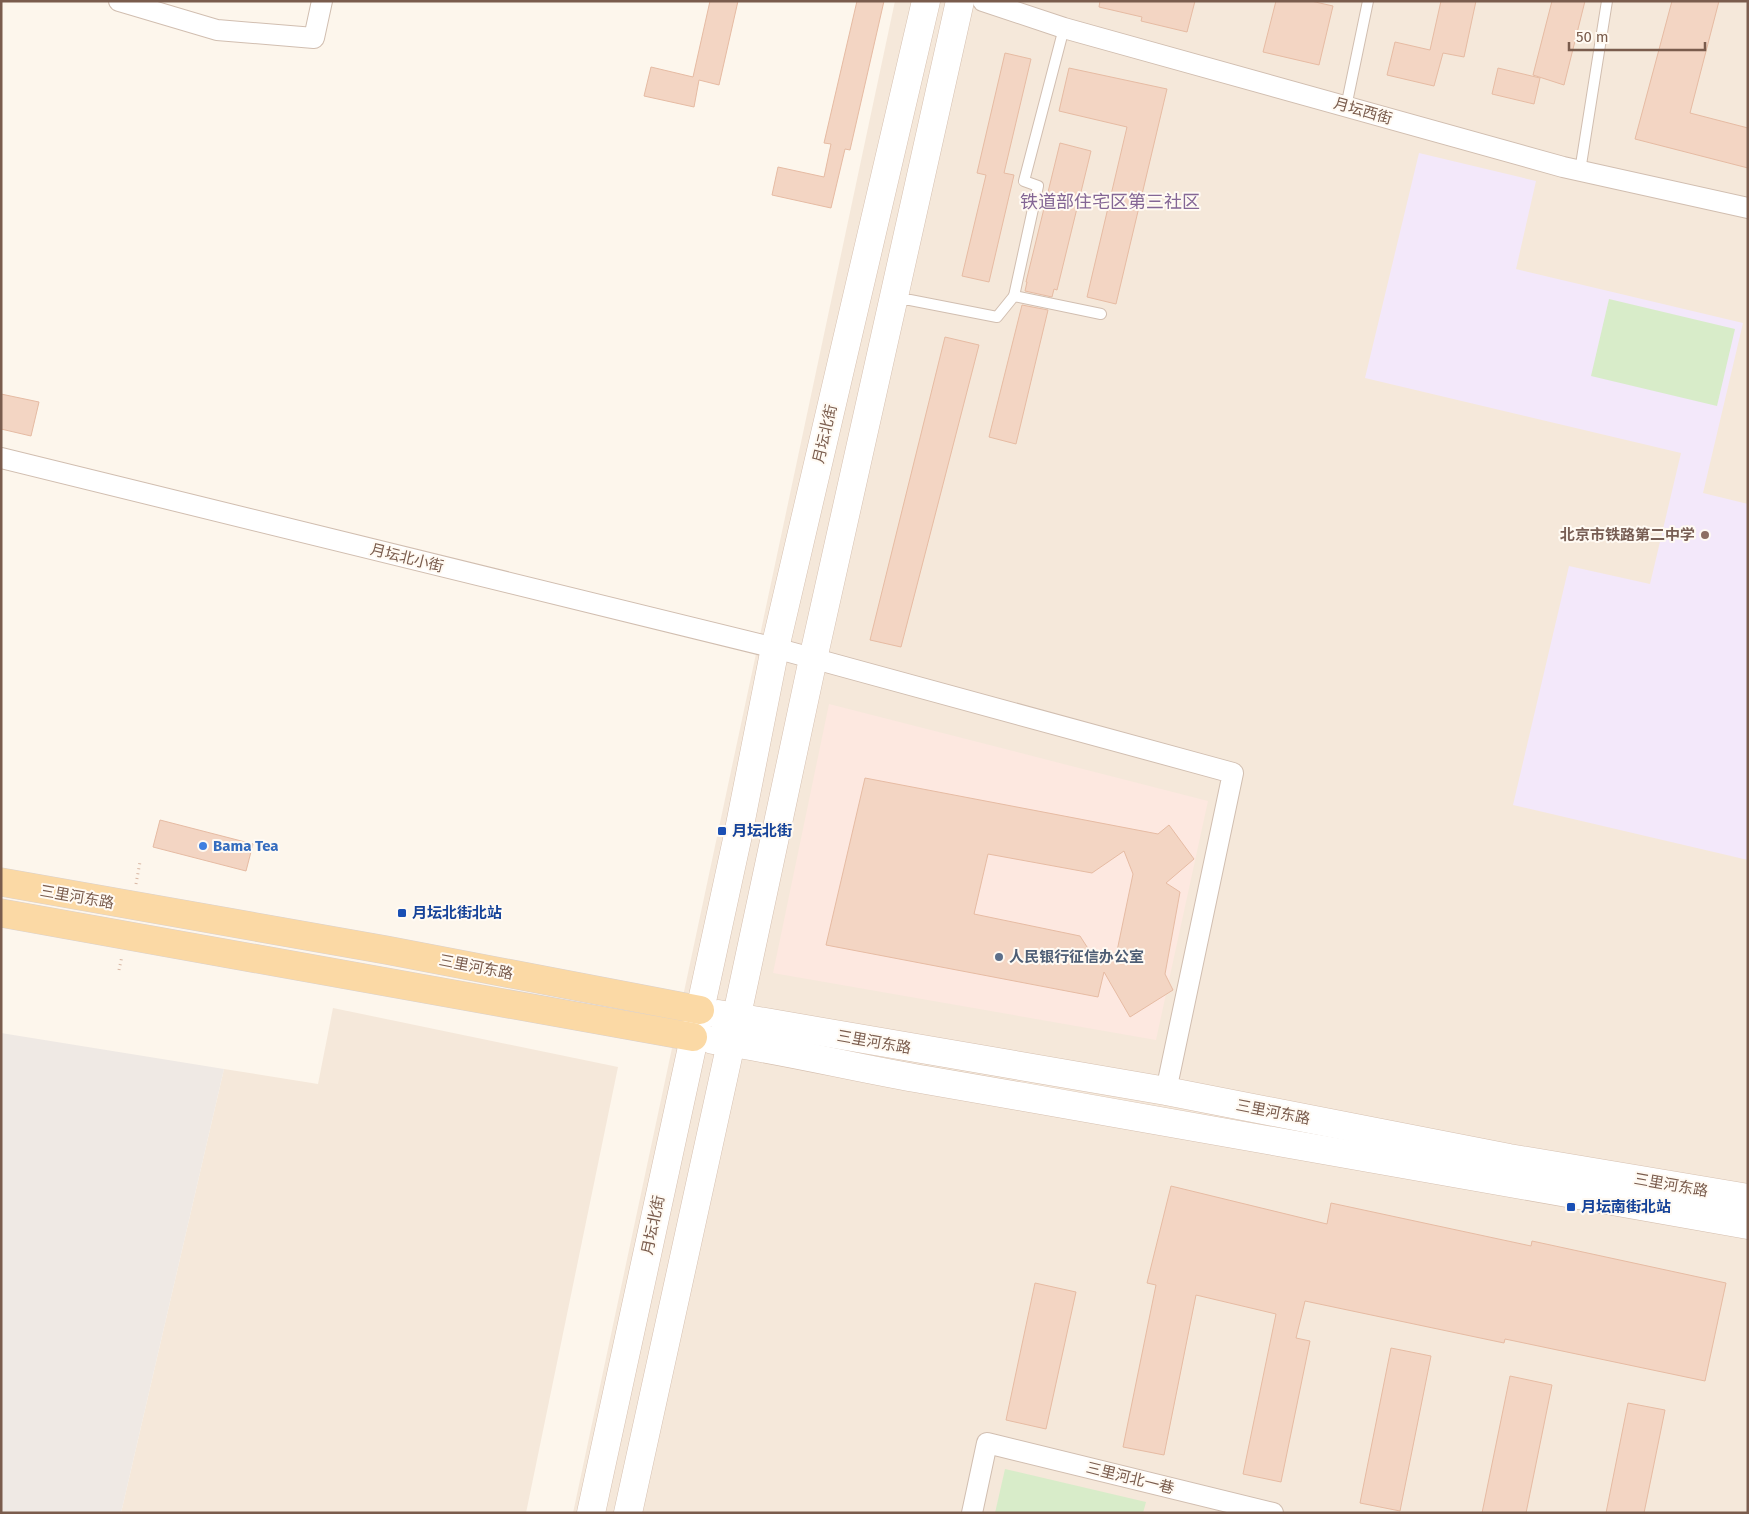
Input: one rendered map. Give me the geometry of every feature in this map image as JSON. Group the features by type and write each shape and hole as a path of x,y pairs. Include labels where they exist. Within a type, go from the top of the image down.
{"main road":[{"name":"月坛北街","path":"591,1513 738,834 775,648 926,1"},
{"path":"628,1513 813,659 960,1"},
{"name":"三里河东路","path":"1,882 386,950 700,1010 734,1030 895,1074 1748,1225"},
{"name":"三里河东路","path":"1,913 693,1037 734,1030 1166,1091 1509,1158 1748,1198"}],"street":[{"path":"119,1 218,30 314,38 322,1"},
{"name":"月坛西街","path":"983,1 1064,28 1580,171 1748,208"},
{"name":"月坛北小街","path":"1,458 775,648 1233,773 1166,1091"},
{"name":"三里河北一巷","path":"972,1513 988,1443 1273,1513"}],"lane":[{"path":"1346,107 1368,1"},
{"path":"1580,171 1607,1"},
{"path":"893,300 910,300 997,317 1014,296 1038,186 1024,181 1064,28"},
{"path":"1014,296 1101,314"}],"shaded area":[{"path":"895,1 1748,1 1748,1513 573,1513"},
{"name":"北京市铁路第二中学","path":"1419,153 1536,181 1516,269 1743,323 1703,493 1748,504 1748,860 1513,805 1569,566 1650,584 1681,453 1365,378"},
{"path":"829,704 1208,801 1156,1040 773,973"},
{"path":"333,1008 618,1067 526,1513 121,1513 224,1069 318,1084"},
{"path":"1,1033 224,1069 121,1513 1,1513"}],"green space":[{"path":"1609,299 1735,329 1717,406 1591,376"},
{"path":"1005,1469 1146,1502 1143,1513 995,1513"}],"building":[{"path":"710,1 738,1 719,85 699,80 694,107 644,96 651,67 693,77"},
{"path":"857,1 884,1 850,150 845,149 831,208 772,195 778,167 824,177 831,144 824,143"},
{"path":"1100,1 1195,1 1187,32 1141,21 1142,17 1099,7"},
{"path":"1276,1 1311,1 1333,6 1319,65 1263,52"},
{"path":"1441,1 1476,1 1464,57 1443,53 1434,86 1387,75 1395,42 1430,50"},
{"path":"1552,1 1585,1 1564,85 1533,75"},
{"path":"1672,1 1719,1 1690,113 1748,128 1748,168 1635,139"},
{"path":"1005,53 1031,59 1004,173 1014,175 989,282 962,276 986,175 977,173"},
{"path":"1069,68 1167,89 1116,304 1087,297 1127,127 1059,111"},
{"path":"1498,68 1540,78 1534,104 1492,94"},
{"path":"1060,143 1091,151 1057,290 1054,289 1052,297 1025,291"},
{"path":"1022,305 1048,310 1016,444 989,437"},
{"path":"945,337 979,345 901,647 870,640"},
{"path":"1,394 39,402 31,436 1,429"},
{"path":"865,778 1158,834 1169,825 1194,859 1166,883 1180,892 1165,974 1173,990 1130,1017 1104,972 1098,997 826,945","holes":["1124,851 1133,874 1117,951 1098,964 1080,936 974,914 988,854 1092,873"]},
{"name":"Bama Tea","path":"160,820 253,844 246,871 153,847"},
{"path":"1171,1186 1327,1224 1331,1203 1531,1246 1532,1241 1726,1283 1705,1381 1505,1339 1504,1343 1305,1301 1296,1338 1310,1341 1281,1482 1243,1474 1276,1314 1196,1295 1164,1455 1123,1447 1156,1285 1147,1283"},
{"path":"1035,1283 1076,1292 1046,1429 1006,1420"},
{"path":"1391,1348 1431,1356 1400,1511 1360,1503"},
{"path":"1510,1376 1552,1385 1526,1513 1482,1513"},
{"path":"1628,1403 1665,1410 1644,1513 1606,1513"}],"place":[{"name":"北京市铁路第二中学","path":"1705,535"},
{"name":"月坛北街","path":"722,831"},
{"name":"Bama Tea","path":"203,846"},
{"name":"月坛北街北站","path":"402,913"},
{"name":"人民银行征信办公室","path":"999,957"},
{"name":"月坛南街北站","path":"1571,1207"}],"district":[{"name":"铁道部住宅区第三社区","path":"1110,202"}]}
